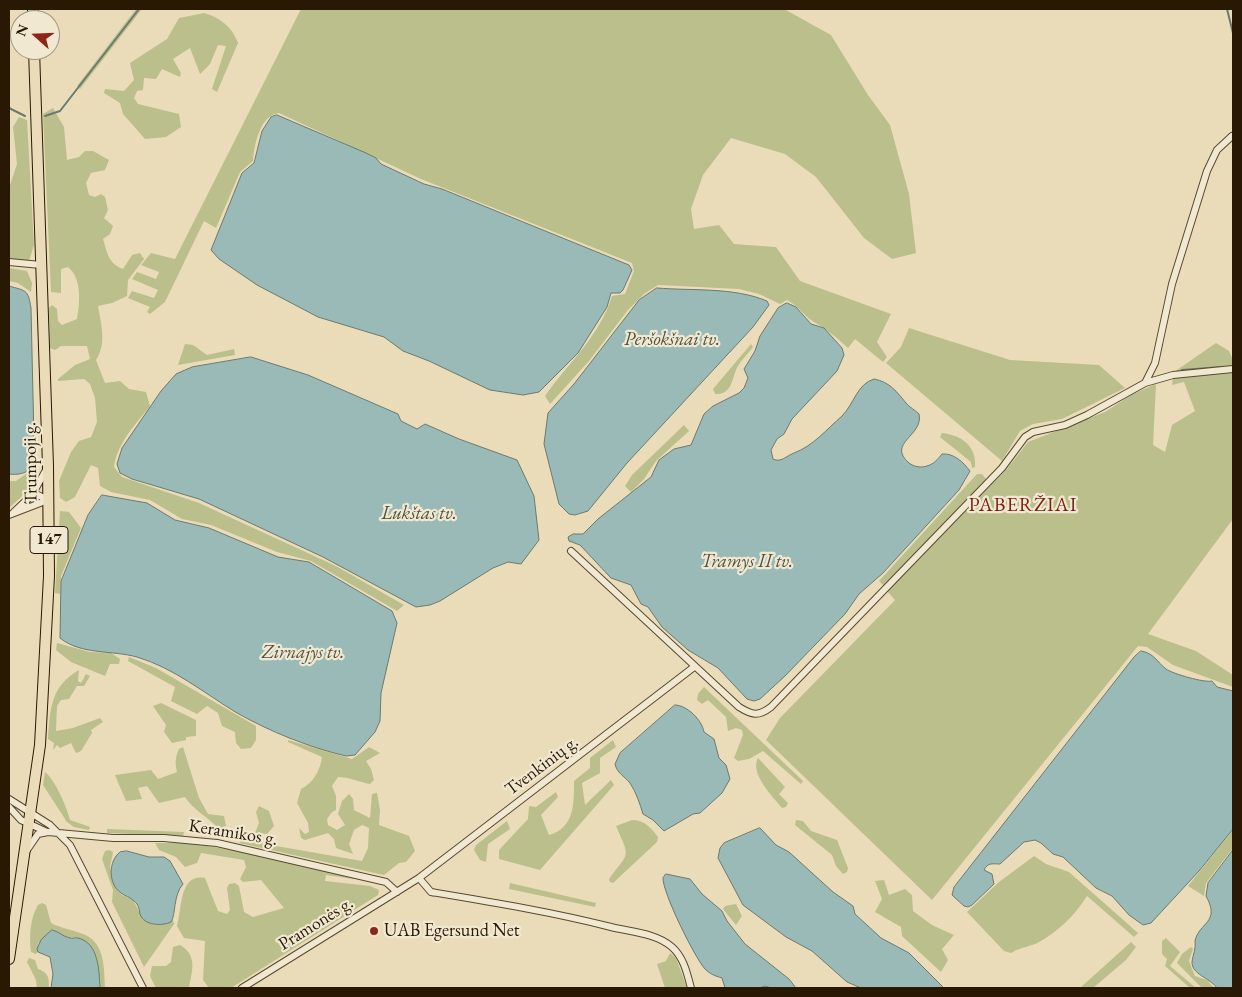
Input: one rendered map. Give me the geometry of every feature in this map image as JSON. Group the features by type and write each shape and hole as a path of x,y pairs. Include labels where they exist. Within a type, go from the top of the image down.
{"main road":[{"name":"Trumpoji g.","path":"9,959 40,745 49,576 48,466 34,60"}],"street":[{"path":"1145,384 1152,374 1172,284 1210,161 1217,150 1232,136"},
{"path":"9,262 41,265"},
{"path":"571,551 739,707 751,714 764,713 1002,468 1025,437 1033,432 1066,425 1145,384 1173,375 1233,370"},
{"path":"11,513 32,494 48,466"},
{"path":"32,494 48,500"},
{"path":"11,513 48,500"},
{"name":"Tvenkinių g.","path":"406,886 694,667"},
{"path":"9,799 29,819 59,832 70,845 143,988"},
{"path":"9,807 48,832"},
{"path":"24,855 38,834 59,832"},
{"name":"Keramikos g.","path":"59,832 112,838 164,838 232,845 386,882 397,892"},
{"path":"418,878 431,892 587,920 658,938 679,955 686,969 691,988"},
{"name":"Pramonės g.","path":"242,988 406,886"}],"green space":[{"path":"136,9 142,9 80,89 77,86"},
{"path":"301,9 784,9 831,35 868,95 890,125 909,194 916,253 892,259 864,238 816,177 785,154 731,138 703,175 691,209 694,229 719,225 734,244 776,247 800,281 891,314 877,342 887,357 883,362 855,339 848,348 787,300 780,304 759,294 739,289 658,285 644,294 628,310 589,361 550,404 545,396 592,337 607,310 612,296 625,294 634,271 632,263 421,179 279,113 267,119 259,132 253,161 240,172 216,228 204,221 165,302 150,314 147,312 150,307 128,298 132,291 154,298 158,290 132,279 137,272 156,279 159,272 141,265 151,253 175,259"},
{"path":"204,13 225,24 233,32 238,43 217,92 212,89 226,46 218,45 210,64 200,74 190,48 173,59 181,73 180,77 162,69 156,79 144,78 143,90 137,91 134,98 138,104 179,114 181,127 166,137 145,139 123,114 120,103 104,93 105,89 124,91 134,80 130,63 167,39 179,18"},
{"path":"53,108 64,127 67,160 79,157 85,151 93,151 109,160 105,170 91,173 86,183 89,195 95,197 101,194 105,197 108,210 104,218 113,226 110,234 103,239 109,257 118,267 123,269 132,255 140,253 144,259 128,280 127,296 112,303 98,306 102,327 102,341 96,360 105,383 120,381 129,389 146,392 150,406 123,442 114,467 122,477 199,503 336,566 404,605 397,611 311,561 277,552 211,525 182,519 150,500 111,492 100,486 98,468 91,465 75,497 66,502 60,498 59,481 71,452 79,441 91,437 97,422 95,398 90,384 84,379 58,381 75,365 90,359 87,346 61,346 55,350 50,348 49,308 52,305 57,309 58,321 62,325 77,319 79,306 78,284 73,272 68,267 61,269 61,293 51,292 43,114"},
{"path":"19,117 27,120 34,245 29,261 9,259 9,188 17,164 13,127"},
{"path":"9,268 27,271 32,283 31,292 18,283 9,281"},
{"path":"909,328 1010,360 1099,365 1125,388 1062,419 1033,424 1020,431 1002,461 886,363 901,347"},
{"path":"1216,343 1229,351 1233,360 1233,519 1148,634 1196,651 1233,675 1233,687 1173,665 1147,647 1138,646 932,900 766,740 780,718 895,600 887,591 1007,469 1028,442 1105,412 1131,395 1156,384 1153,445 1165,452 1172,425 1195,411 1184,382 1172,385 1174,372"},
{"path":"185,344 193,345 207,355 234,349 235,355 178,365"},
{"path":"751,344 753,347 737,367 728,389 720,394 715,394 713,389"},
{"path":"684,425 689,431 656,461 644,479 631,492 625,486 632,475"},
{"path":"942,433 956,436 967,443 974,454 975,467 972,468 971,462 940,437"},
{"path":"34,468 34,479 28,490 9,508 9,481 16,481"},
{"path":"977,474 982,474 986,479 884,586 879,581"},
{"path":"60,511 69,512 81,528 61,576 60,594 55,593"},
{"path":"57,643 90,652 111,653 120,659 119,664 110,664 105,676 71,662 56,650"},
{"path":"129,657 156,668 256,726 256,740 251,748 241,749 236,743 235,732 222,726 218,713 207,706 197,714 171,701 175,687 128,661"},
{"path":"79,670 78,681 81,683 86,674 90,676 84,686 77,686 69,699 61,700 57,706 56,731 73,728 100,718 103,722 91,730 92,733 81,751 76,753 71,743 60,748 57,745 53,750 54,743 48,739 51,708 57,691 70,676"},
{"path":"704,687 803,781 801,784 763,751 749,759 738,761 734,758 743,735 742,730 736,728 728,731 726,717 708,700 702,704 697,700 698,694"},
{"path":"161,703 196,720 196,736 186,737 186,740 172,743 164,732 166,725 153,706"},
{"path":"288,740 352,759 369,747 380,753 366,761 371,769 374,780 370,784 338,777 332,786 336,796 336,810 327,819 328,825 337,830 345,825 338,814 342,801 349,794 353,799 354,810 370,818 372,794 377,793 380,810 379,825 409,836 415,851 406,862 399,863 384,875 239,843 242,840 362,861 368,848 369,828 362,825 354,830 349,844 353,854 336,848 334,839 328,833 305,840 301,838 299,828 305,834 309,832 308,823 297,803 301,789 318,772 322,757 288,742"},
{"path":"613,740 616,747 600,758 600,773 582,783 585,805 611,780 614,785 540,870 499,859 499,850 528,819 529,806 536,807 556,792 558,797 541,815 549,835 558,832 564,827 573,805 574,781 590,768 590,758"},
{"path":"183,747 199,798 208,814 224,816 226,826 224,828 218,828 192,806 185,797 159,803 147,786 138,788 142,799 126,801 115,775 151,770 158,779 177,772 177,755 179,749"},
{"path":"758,758 785,787 779,794 788,803 786,807 782,808 759,778 756,764"},
{"path":"45,772 53,781 60,794 70,820 90,827 89,830 74,827 67,822 43,785"},
{"path":"259,806 269,811 274,826 267,834 255,833 259,823 256,812"},
{"path":"632,820 641,821 647,825 658,837 657,842 613,883 609,879 626,855 626,850 616,826"},
{"path":"796,820 803,821 811,831 837,840 848,868 847,872 843,874 836,866 832,855 795,825"},
{"path":"507,821 510,829 488,844 486,862 480,860 474,850 476,845"},
{"path":"107,829 184,832 183,836 107,833"},
{"path":"1233,830 1233,848 1206,883 1204,896 1188,886"},
{"path":"155,843 192,843 355,877 354,879 326,875 325,881 370,886 379,890 378,895 231,988 209,988 203,980 205,941 184,938 177,926 183,894 190,881 197,878 205,878 218,911 227,914 230,910 227,888 229,884 235,883 239,886 244,912 253,917 284,908 261,880 243,882 240,879 246,867 244,860 201,853 197,863 185,867 176,857 159,850"},
{"path":"105,851 113,852 110,867 116,889 122,895 133,900 144,920 156,925 173,920 174,924 144,967 112,902 113,890 102,859"},
{"path":"1034,856 1046,864 1069,872 1138,933 1134,937 1087,896 1066,922 1046,938 1036,944 1011,953 1004,951 967,912 999,882"},
{"path":"884,880 889,895 905,889 912,895 913,911 932,925 954,935 942,949 948,960 941,972 902,936 901,927 875,912 882,899 875,881"},
{"path":"510,883 596,903 595,907 509,889"},
{"path":"42,903 46,905 51,923 88,936 94,941 102,955 105,988 100,988 96,955 77,937 69,938 48,933 38,944 38,952 36,954 31,952 30,934 32,922 35,910"},
{"path":"736,904 742,916 736,925 723,909 725,906"},
{"path":"1166,938 1180,952 1170,966 1196,988 1190,988 1165,966 1167,959 1162,954 1162,941"},
{"path":"1131,942 1136,947 1126,960 1093,988 1080,988"},
{"path":"180,945 186,949 192,959 189,988 156,988 150,976 152,966 166,966 171,962 173,947"},
{"path":"1191,947 1193,949 1189,961 1195,976 1207,980 1214,988 1202,988 1177,963 1182,954"},
{"path":"670,953 676,958 687,988 665,988 657,964 666,961"},
{"path":"29,958 35,960 38,969 46,974 49,988 37,988 36,980 27,962"}],"water":[{"path":"277,115 366,153 376,158 381,164 424,184 442,189 629,265 632,270 623,290 620,293 611,293 607,307 578,353 539,392 523,395 490,390 429,361 403,351 384,337 318,317 257,285 219,259 211,250 242,173 254,163 262,131 271,117"},
{"path":"9,286 27,294 31,308 34,441 31,468 24,473 15,474 9,474"},
{"name":"Peršokšnai tv.","path":"657,288 741,293 767,301 769,305 753,327 627,463 588,511 575,515 569,514 559,504 544,444 548,413 574,384 639,300"},
{"name":"Tramys II tv.","path":"787,303 796,307 811,324 824,328 842,348 844,355 837,371 792,419 784,434 777,439 771,450 773,459 784,459 814,442 842,416 864,385 874,379 889,385 919,414 919,422 916,428 903,445 903,456 909,463 925,467 934,463 942,454 946,454 958,459 970,471 959,490 883,573 859,594 845,614 785,676 760,699 754,701 747,699 718,668 688,650 662,627 648,607 641,604 631,585 611,578 580,545 569,541 568,537 573,534 583,534 598,519 651,477 659,460 674,449 691,445 704,414 713,406 739,393 744,388 748,378 744,369 755,351 760,336 778,308"},
{"name":"Lukštas tv.","path":"251,357 308,375 398,414 401,421 417,429 425,424 459,439 517,460 534,496 539,540 521,564 508,562 493,568 440,601 416,607 323,557 199,499 132,479 120,473 117,464 122,448 161,391 176,374 192,367"},
{"name":"Zirnajys tv.","path":"102,495 147,503 175,520 209,528 278,557 309,562 392,611 397,623 381,693 380,721 375,732 355,755 346,756 276,733 237,713 176,674 151,662 127,655 87,650 60,638 61,581 88,515"},
{"path":"1141,651 1152,656 1170,671 1182,676 1212,681 1217,687 1233,691 1233,829 1199,871 1151,923 1143,925 1129,915 1112,896 1096,888 1063,857 1053,854 1035,840 1024,842 1000,864 987,866 984,870 992,874 994,884 972,905 964,906 952,895 954,887 1134,657"},
{"path":"675,705 689,710 703,727 704,732 714,739 719,758 726,765 730,779 722,793 700,813 693,814 664,831 653,820 643,814 638,798 630,783 619,772 615,764 620,753"},
{"path":"760,828 776,845 789,852 833,892 853,906 855,914 881,938 909,953 944,988 861,988 847,982 812,951 786,937 743,905 718,858 720,848 724,843"},
{"path":"1233,850 1233,988 1217,988 1195,970 1192,962 1197,935 1210,917 1210,905 1206,896 1208,883"},
{"path":"127,851 149,857 164,857 170,861 183,884 176,899 171,922 154,924 145,921 136,903 117,889 111,872 113,861 120,852"},
{"path":"666,874 690,879 702,894 722,911 727,921 745,944 789,979 796,988 771,988 765,986 760,988 725,988 722,978 713,975 700,963 687,939 673,910 664,885 663,878"},
{"path":"52,930 71,938 78,938 90,946 96,958 100,988 51,988 53,974 50,957 38,952 37,949 41,940"}],"waterway":[{"path":"45,116 60,111 139,9"},
{"path":"1227,9 1233,33"},
{"path":"9,108 25,116"},
{"path":"1182,370 1222,367"}],"place":[{"name":"UAB Egersund Net","path":"374,931"}],"district":[{"name":"PABERŽIAI","path":"1023,506"}]}
